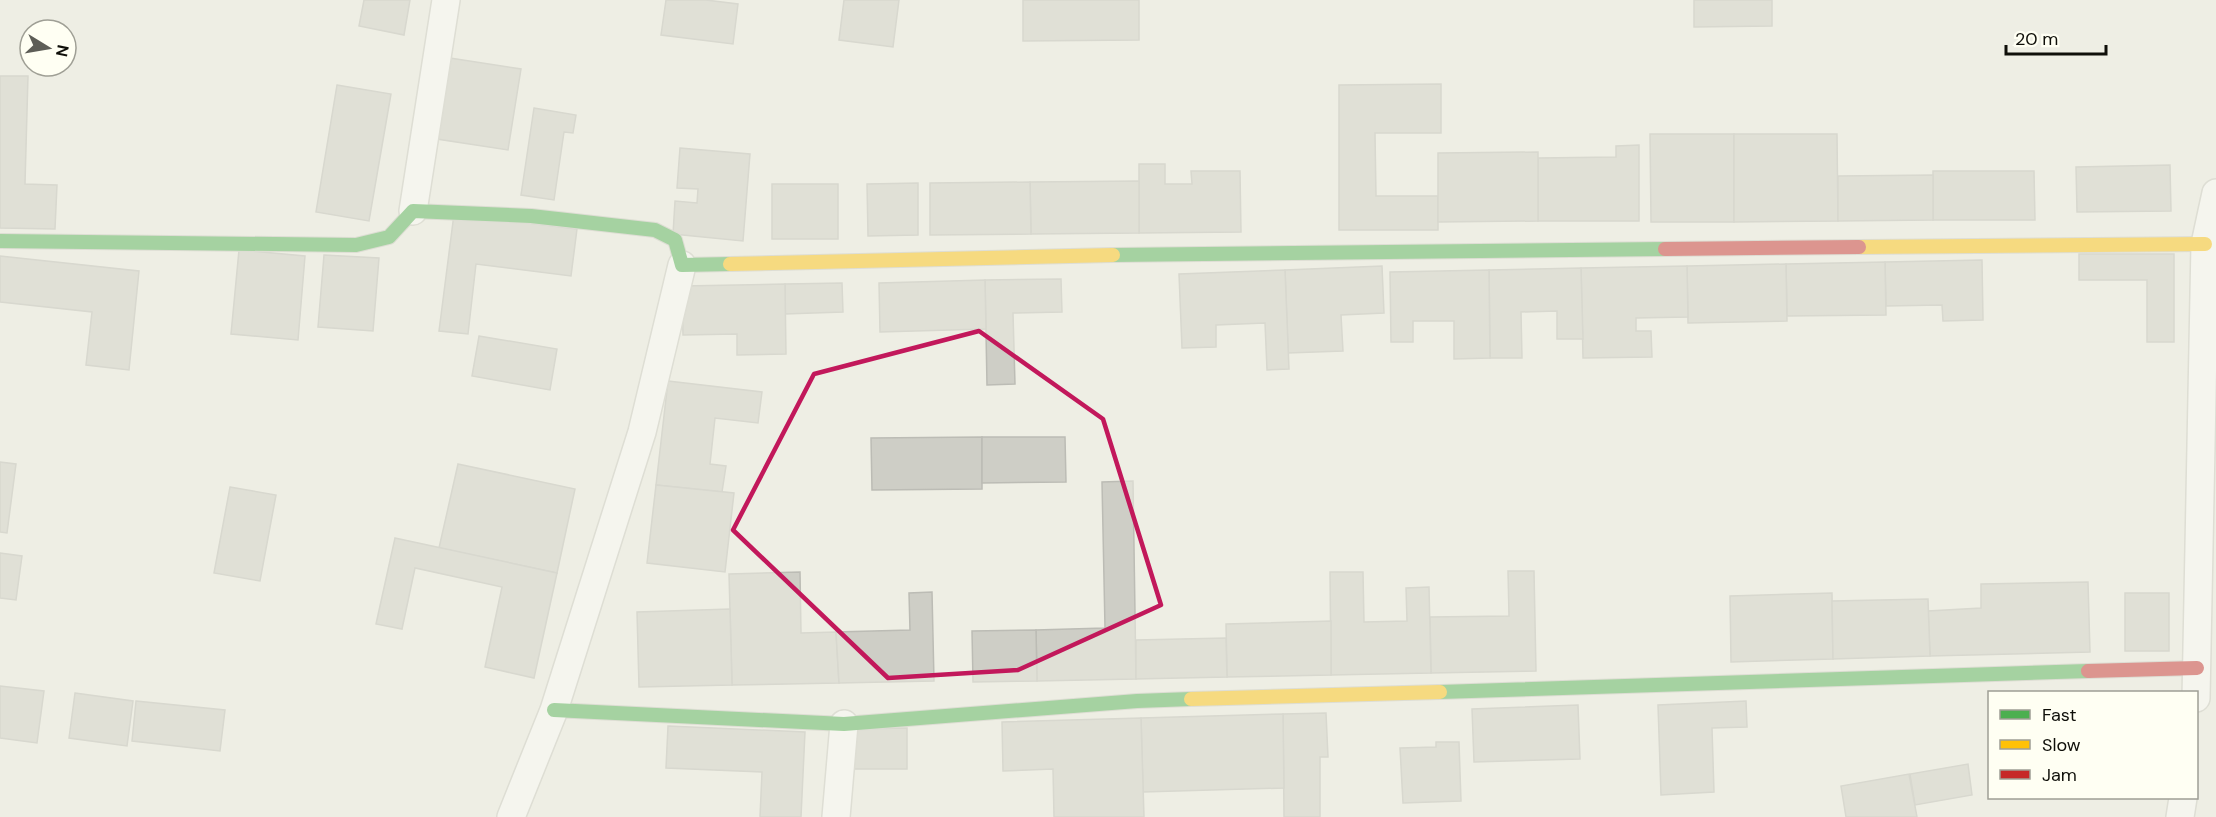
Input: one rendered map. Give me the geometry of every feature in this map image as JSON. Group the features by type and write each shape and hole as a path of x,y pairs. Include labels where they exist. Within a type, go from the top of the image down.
{"street":[{"path":"0,241 356,244 389,237 413,211 446,0"},
{"path":"2196,691 2205,244 2216,193"},
{"path":"413,211 531,216 656,230 675,240 682,266 642,432 554,710 511,817"},
{"path":"682,266 1146,254 2205,244"},
{"path":"554,710 844,724 1137,701 2197,668"},
{"path":"836,817 844,724"},
{"path":"2180,817 2183,799"}],"highlighted area":[{"path":"979,331 1103,419 1161,605 1018,670 888,678 733,530 814,374"}],"building":[{"path":"364,0 410,0 404,35 359,26"},
{"path":"666,0 706,0 738,4 733,44 661,35"},
{"path":"844,0 899,0 893,47 839,40"},
{"path":"1023,0 1139,0 1139,40 1023,41"},
{"path":"1694,0 1772,0 1772,26 1694,27"},
{"path":"450,58 521,69 508,150 437,139"},
{"path":"0,76 18,76 18,78 28,78 25,184 57,185 55,229 0,228"},
{"path":"1441,84 1441,133 1375,133 1376,196 1438,196 1438,230 1339,230 1339,85"},
{"path":"337,85 391,94 369,221 316,212"},
{"path":"534,108 576,115 573,133 564,132 554,200 521,195"},
{"path":"1650,134 1734,134 1734,222 1651,222"},
{"path":"1734,134 1837,134 1838,221 1734,222"},
{"path":"1639,145 1639,221 1538,221 1538,158 1616,157 1616,146"},
{"path":"680,148 750,154 743,241 673,234 675,201 697,203 698,189 677,188"},
{"path":"1538,152 1538,221 1438,222 1438,153"},
{"path":"1139,164 1165,164 1165,184 1192,184 1191,171 1240,171 1241,232 1139,233"},
{"path":"2170,165 2171,211 2077,212 2076,167"},
{"path":"1933,171 2034,171 2035,220 1933,220"},
{"path":"1933,175 1933,220 1838,221 1838,176"},
{"path":"1139,181 1139,233 1031,234 1030,182"},
{"path":"1030,182 1031,234 930,235 930,183"},
{"path":"918,183 918,235 868,236 867,184"},
{"path":"772,184 838,184 838,239 772,239"},
{"path":"454,214 577,229 571,276 476,264 468,334 439,331"},
{"path":"239,250 305,256 298,340 231,334"},
{"path":"2079,254 2174,254 2174,342 2147,342 2147,280 2079,280"},
{"path":"324,255 379,258 373,331 318,327"},
{"path":"0,256 139,271 129,370 86,365 92,312 0,302"},
{"path":"1982,260 1983,320 1943,321 1942,305 1886,306 1885,262"},
{"path":"1885,262 1886,315 1787,316 1786,264"},
{"path":"1786,264 1787,321 1688,323 1687,266"},
{"path":"1382,266 1384,313 1341,315 1343,351 1288,353 1285,270"},
{"path":"1687,266 1688,317 1636,318 1636,331 1651,331 1652,357 1583,358 1581,268"},
{"path":"1581,268 1583,339 1557,339 1557,311 1521,312 1522,358 1490,358 1489,270"},
{"path":"1285,270 1289,369 1267,370 1265,323 1216,325 1216,347 1182,348 1179,274"},
{"path":"1489,270 1490,358 1454,359 1454,321 1413,321 1413,342 1391,342 1390,272"},
{"path":"1061,279 1062,312 1013,313 1015,384 987,385 985,280"},
{"path":"985,280 986,329 880,332 879,283"},
{"path":"842,283 843,312 785,314 785,284"},
{"path":"785,284 786,354 737,355 737,334 683,335 682,286"},
{"path":"479,336 557,349 550,390 472,376"},
{"path":"668,381 762,392 758,423 715,418 710,464 726,466 722,492 656,485"},
{"path":"982,437 982,489 872,490 871,438"},
{"path":"982,437 1065,437 1066,482 982,483"},
{"path":"0,462 16,464 7,533 0,532"},
{"path":"458,464 575,489 557,573 439,548"},
{"path":"1133,481 1136,679 1037,681 1036,630 1105,628 1102,482"},
{"path":"656,485 734,493 725,572 647,563"},
{"path":"230,487 276,495 260,581 214,573"},
{"path":"395,538 557,573 534,678 485,667 502,587 415,568 402,629 376,624"},
{"path":"0,553 22,556 16,600 0,598"},
{"path":"1508,571 1534,571 1536,671 1431,673 1430,617 1509,616"},
{"path":"800,572 801,633 836,632 839,683 732,685 729,574"},
{"path":"1330,572 1363,572 1364,622 1407,621 1406,588 1429,587 1431,673 1331,675"},
{"path":"2088,582 2090,652 1930,656 1928,611 1981,608 1981,584"},
{"path":"932,592 934,681 839,683 836,632 910,630 909,593"},
{"path":"1832,593 1833,659 1731,662 1730,596"},
{"path":"2125,593 2169,593 2169,651 2125,651"},
{"path":"1928,599 1930,656 1833,659 1832,601"},
{"path":"730,609 732,685 639,687 637,612"},
{"path":"1331,621 1331,675 1227,677 1226,624"},
{"path":"1036,630 1037,681 973,682 972,631"},
{"path":"1226,638 1227,677 1136,679 1136,640"},
{"path":"0,686 44,691 37,743 0,738"},
{"path":"75,693 133,701 127,746 69,738"},
{"path":"136,701 225,710 220,751 132,741"},
{"path":"1746,701 1747,727 1712,728 1714,792 1661,795 1658,705"},
{"path":"1578,705 1580,759 1474,762 1472,709"},
{"path":"1326,713 1328,757 1320,757 1320,817 1284,817 1283,714"},
{"path":"1283,714 1284,788 1143,792 1141,718"},
{"path":"1141,718 1144,817 1054,817 1053,769 1003,771 1002,722"},
{"path":"668,726 805,732 801,817 760,817 762,772 666,768"},
{"path":"907,728 907,769 853,769 853,729"},
{"path":"1436,742 1459,742 1461,801 1403,803 1400,748 1436,747"},
{"path":"1968,764 1972,795 1915,805 1910,774"},
{"path":"1909,774 1917,817 1846,817 1841,786"}],"traffic: fast":[{"path":"0,241 356,245 389,237 413,211 531,216 655,230 675,240 682,265 730,264"},
{"path":"1113,255 1665,249"},
{"path":"1440,692 2088,671"},
{"path":"554,710 844,724 1137,701 1191,699"}],"traffic: slow":[{"path":"1859,247 2205,244"},
{"path":"730,264 1113,255"},
{"path":"1191,699 1440,692"}],"traffic: jam":[{"path":"1665,249 1859,247"},
{"path":"2088,671 2197,668"}]}
